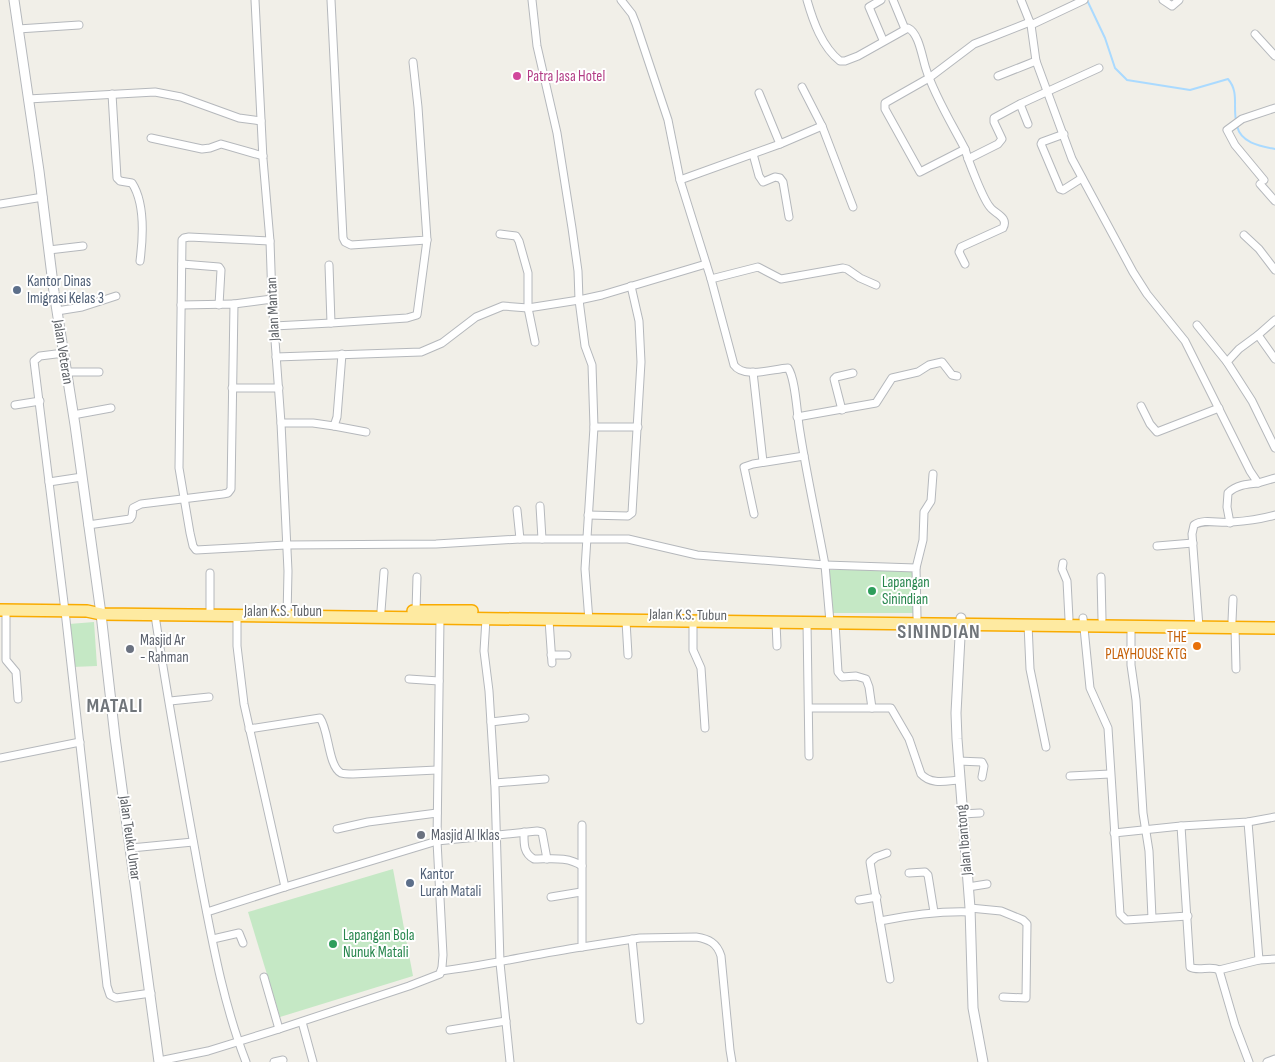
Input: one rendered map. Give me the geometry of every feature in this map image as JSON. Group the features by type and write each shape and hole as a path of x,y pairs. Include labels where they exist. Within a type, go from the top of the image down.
{"highway":[{"path":"3,610 101,612"},
{"name":"Jalan K.S. Tubun","path":"101,612 210,610 440,619 549,620 589,617 626,621 807,622 917,617 1028,624 1064,621"},
{"name":"Jalan K.S. Tubun","path":"101,612 237,616 416,611 589,617 1064,621 1131,626 1234,624 1275,621"},
{"name":"Jalan K.S. Tubun","path":"1083,622 1102,619 1199,624"},
{"name":"Jalan K.S. Tubun","path":"1234,624 1275,628"}],"street":[{"name":"Jalan Veteran","path":"14,0 101,612"},
{"name":"Jalan Mantan","path":"255,0 263,156 281,422 287,614"},
{"path":"331,0 343,238 345,242 351,245 427,240"},
{"path":"532,0 538,46 556,133 572,228 578,271 579,300 586,346 592,365 594,427 585,569 589,617"},
{"path":"620,0 634,18 668,120 680,180 711,279 734,365 742,372 788,368 793,383 797,417 825,565 838,672 842,677 856,676 866,679 872,708"},
{"path":"807,0 827,48 840,61 858,56 883,40 910,28 916,39 928,78 965,149 990,208 1001,216 1005,224 1000,229 960,247 959,252 965,264"},
{"path":"880,0 870,6 870,8 883,40"},
{"path":"893,0 905,29"},
{"path":"1021,0 1030,24 1036,61 1072,158 1133,272 1147,294 1185,341 1250,472 1258,483"},
{"path":"965,149 920,172 885,109 884,103 928,78 974,44 1030,24 1084,0"},
{"path":"1163,0 1172,6 1179,0"},
{"path":"18,29 79,25"},
{"path":"1255,34 1275,56"},
{"path":"1266,48 1275,44"},
{"path":"998,76 1036,61"},
{"path":"274,326 407,318 417,314 427,240 419,116 413,62"},
{"path":"968,159 1000,142 1001,137 994,118 1047,91 1099,68"},
{"path":"802,86 822,126 854,207"},
{"path":"28,99 155,92 199,103 239,118 261,121"},
{"path":"112,94 117,178 120,181 132,183 136,190 143,233 140,261"},
{"path":"759,94 780,144"},
{"path":"1020,104 1028,124"},
{"path":"1275,108 1242,119 1228,127 1228,133 1275,201"},
{"path":"680,180 780,144 822,126"},
{"path":"1064,134 1041,144 1060,189 1063,190 1082,178"},
{"path":"151,138 202,149 221,144 263,156"},
{"path":"753,154 763,182 774,177 780,178 783,182 789,217"},
{"path":"0,204 43,197"},
{"path":"500,234 516,236 519,240 528,273 528,308 535,342"},
{"path":"1244,235 1259,249 1275,270"},
{"path":"270,241 186,237 182,240 179,457 183,498 193,546 196,550 286,545 436,544 520,539 628,539 697,555 825,565 916,568"},
{"path":"49,250 83,246"},
{"path":"182,264 219,267 221,270 219,305"},
{"path":"276,357 426,351 442,343 471,320 502,306 528,308 579,300 706,264"},
{"path":"329,265 331,323"},
{"path":"711,279 758,266 781,279 843,268 876,285"},
{"path":"588,515 632,515 641,362 640,331 631,286"},
{"path":"57,312 82,308 116,296"},
{"path":"181,305 219,305 272,299"},
{"path":"88,525 130,519 133,508 136,506 183,498 223,494 228,493 231,489 234,304"},
{"path":"1227,362 1238,349 1275,320"},
{"path":"1196,325 1227,362 1252,401 1275,448"},
{"path":"1258,335 1275,359"},
{"path":"64,353 40,356 35,359 108,992 112,997 116,998 150,993"},
{"path":"334,426 337,417 342,354"},
{"path":"797,417 876,403 892,378 918,372 929,365 942,362 952,375 957,376"},
{"path":"66,372 99,372"},
{"path":"753,372 763,462"},
{"path":"842,410 834,379 853,373"},
{"path":"232,388 279,388"},
{"path":"15,405 40,401"},
{"path":"1141,406 1150,424 1157,432 1219,408"},
{"path":"73,415 111,408"},
{"path":"281,422 313,423 366,432"},
{"path":"594,427 638,427"},
{"path":"754,514 744,467 804,456"},
{"path":"917,617 916,568 923,540 924,512 931,501 933,474"},
{"path":"49,482 82,477"},
{"path":"1230,523 1227,507 1228,493 1246,484 1275,478"},
{"path":"540,506 542,539"},
{"path":"517,510 520,539"},
{"path":"1199,624 1192,529 1196,524 1204,522 1230,523 1275,515"},
{"path":"1157,546 1193,543"},
{"path":"1063,563 1062,569 1067,581 1064,621"},
{"path":"210,572 210,610"},
{"path":"381,611 384,572"},
{"path":"416,577 416,611"},
{"path":"1101,577 1102,619"},
{"path":"1233,598 1236,669"},
{"path":"3,610 6,660 16,672 18,700"},
{"name":"Jalan Teuku Umar","path":"101,612 114,728 159,1062"},
{"path":"155,615 207,912 230,1017 246,1062"},
{"path":"237,616 236,646 239,676 249,729 285,887"},
{"path":"159,1062 208,1051 302,1022 439,975 442,971 443,955 436,842 440,619"},
{"path":"486,619 484,651 495,782 500,963 510,1062"},
{"path":"549,620 552,663"},
{"path":"626,621 628,655"},
{"path":"693,621 693,650 701,668 705,728"},
{"name":"Jalan Ibantong","path":"961,621 956,713 958,761 970,910 973,1008 983,1062"},
{"path":"776,622 777,646"},
{"path":"807,622 809,756"},
{"path":"1083,622 1090,688 1108,728 1120,916 1126,920 1188,916"},
{"path":"1028,624 1030,669 1046,747"},
{"path":"1131,626 1131,665 1136,700 1152,918"},
{"path":"551,655 567,655"},
{"path":"409,679 438,681"},
{"path":"170,701 209,696"},
{"path":"809,708 888,708 894,712 909,739 924,778 935,781 960,780"},
{"path":"249,729 320,718 324,724 335,767 341,772 353,774 437,770"},
{"path":"491,722 525,718"},
{"path":"0,758 80,742"},
{"path":"958,761 982,762 984,766 982,776"},
{"path":"1070,776 1110,774"},
{"path":"495,782 544,779"},
{"path":"337,829 368,822 437,813"},
{"path":"962,814 980,814"},
{"path":"1114,833 1248,822 1275,817"},
{"path":"1248,822 1258,960"},
{"path":"582,825 582,947"},
{"path":"1181,826 1190,967 1194,969 1214,968 1219,970 1258,960 1275,959"},
{"path":"207,912 436,842 538,831 542,832 547,859"},
{"path":"524,832 526,853 534,859 575,860 582,866"},
{"path":"131,848 194,842"},
{"path":"887,853 876,857 870,862 890,979"},
{"path":"910,873 925,872 928,875 934,912"},
{"path":"968,887 987,884"},
{"path":"551,897 581,892"},
{"path":"859,900 877,898"},
{"path":"880,921 934,912 970,910 1001,911 1023,920 1027,924 1026,998 1003,997"},
{"path":"213,939 239,933 244,943"},
{"path":"442,971 500,963 544,953 632,939 696,938 710,941 718,947 720,956 732,1062"},
{"path":"632,939 640,1020"},
{"path":"1219,970 1232,1016 1249,1062"},
{"path":"264,977 279,1029"},
{"path":"450,1030 506,1021"},
{"path":"302,1022 313,1062"},
{"path":"1267,1062 1275,1059"},
{"path":"274,1062 283,1060"}],"green space":[{"name":"Lapangan Sinindian","path":"829,570 912,570 913,613 832,613"},
{"path":"94,622 97,666 72,667 69,624"},
{"name":"Lapangan Bola Nunuk Matali","path":"393,869 413,976 280,1017 248,912"}],"waterway":[{"path":"1087,0 1105,38 1115,68 1127,80 1190,90 1228,79 1235,94 1236,121"},
{"path":"1237,126 1239,132 1247,140 1257,145 1275,149"}],"place":[{"name":"Patra Jasa Hotel","path":"517,76"},
{"name":"Kantor Dinas Imigrasi Kelas 3","path":"17,290"},
{"name":"Lapangan Sinindian","path":"872,591"},
{"name":"THE PLAYHOUSE KTG","path":"1197,646"},
{"name":"Masjid Ar - Rahman","path":"130,649"},
{"name":"Masjid Al Iklas","path":"421,835"},
{"name":"Kantor Lurah Matali","path":"410,883"},
{"name":"Lapangan Bola Nunuk Matali","path":"333,944"}],"district":[{"name":"SININDIAN","path":"939,632"},
{"name":"MATALI","path":"115,706"}]}
